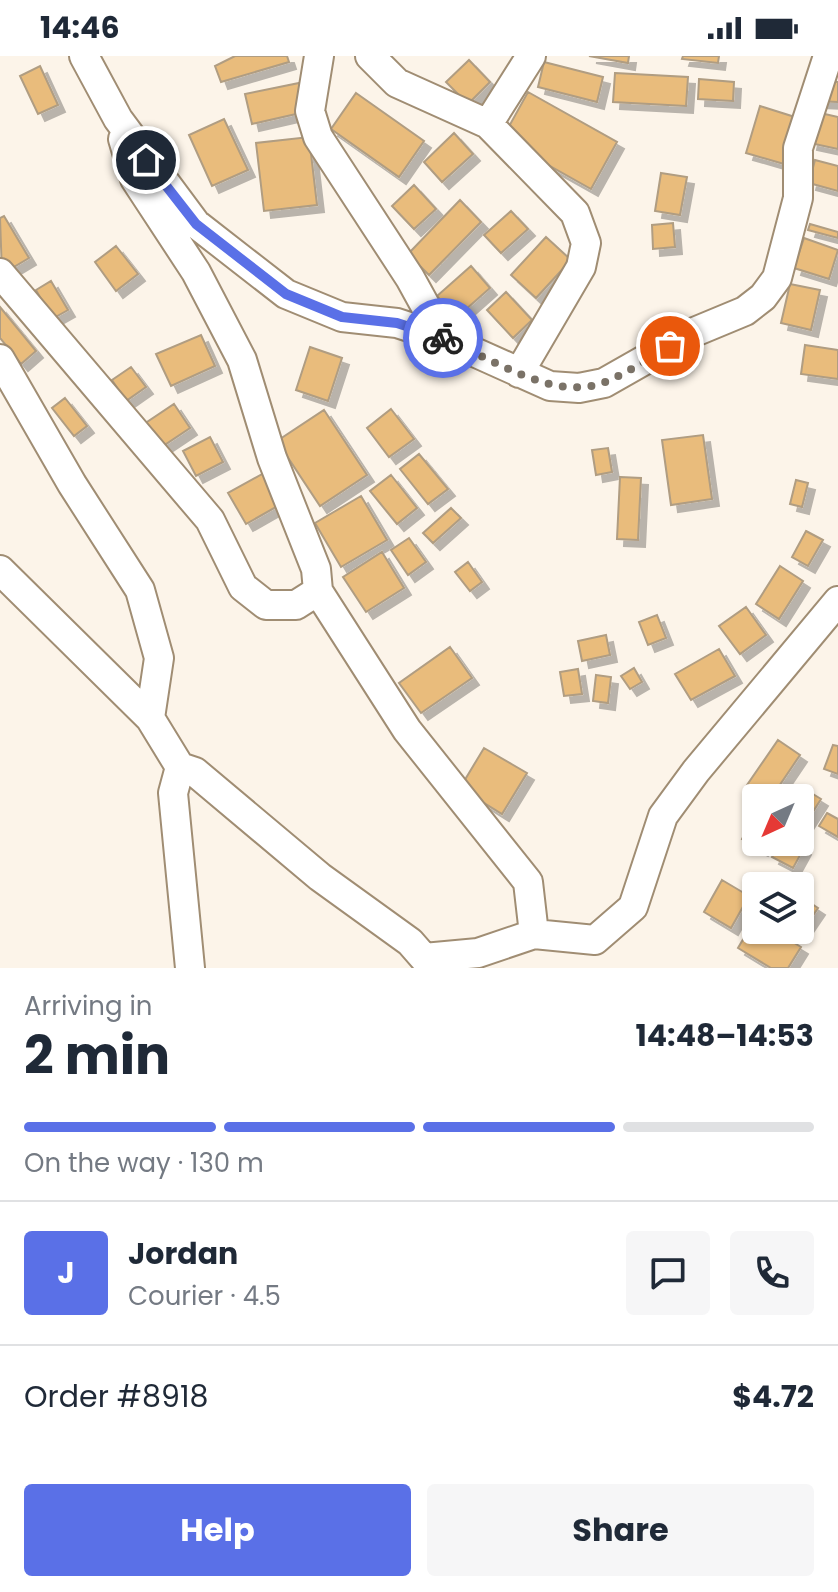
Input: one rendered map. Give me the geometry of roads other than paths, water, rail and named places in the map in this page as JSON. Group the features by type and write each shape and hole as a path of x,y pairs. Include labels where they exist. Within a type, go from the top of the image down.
{"street":[{"path":"84,56 118,119 196,224 286,294 342,317 397,323 443,338 550,386 579,388 604,383 692,333 745,311 763,297 777,278 798,198 798,148 828,56"},
{"path":"319,56 310,111 318,137 410,278 443,338"},
{"path":"370,56 397,83 488,124 575,213 586,243 581,267 519,373"},
{"path":"488,124 531,56"},
{"path":"118,119 135,179 196,272 242,360 272,458 316,569 318,591 407,730 528,882 534,934"},
{"path":"0,273 210,520 243,587 266,605 296,605 318,591"},
{"path":"0,359 72,484 140,590 159,658 150,718"},
{"path":"0,570 150,718 180,767 195,772 320,877 410,942 422,963 478,953 534,934 595,940 633,907 663,816 696,771 838,601"},
{"path":"180,767 173,793 190,968"}]}
